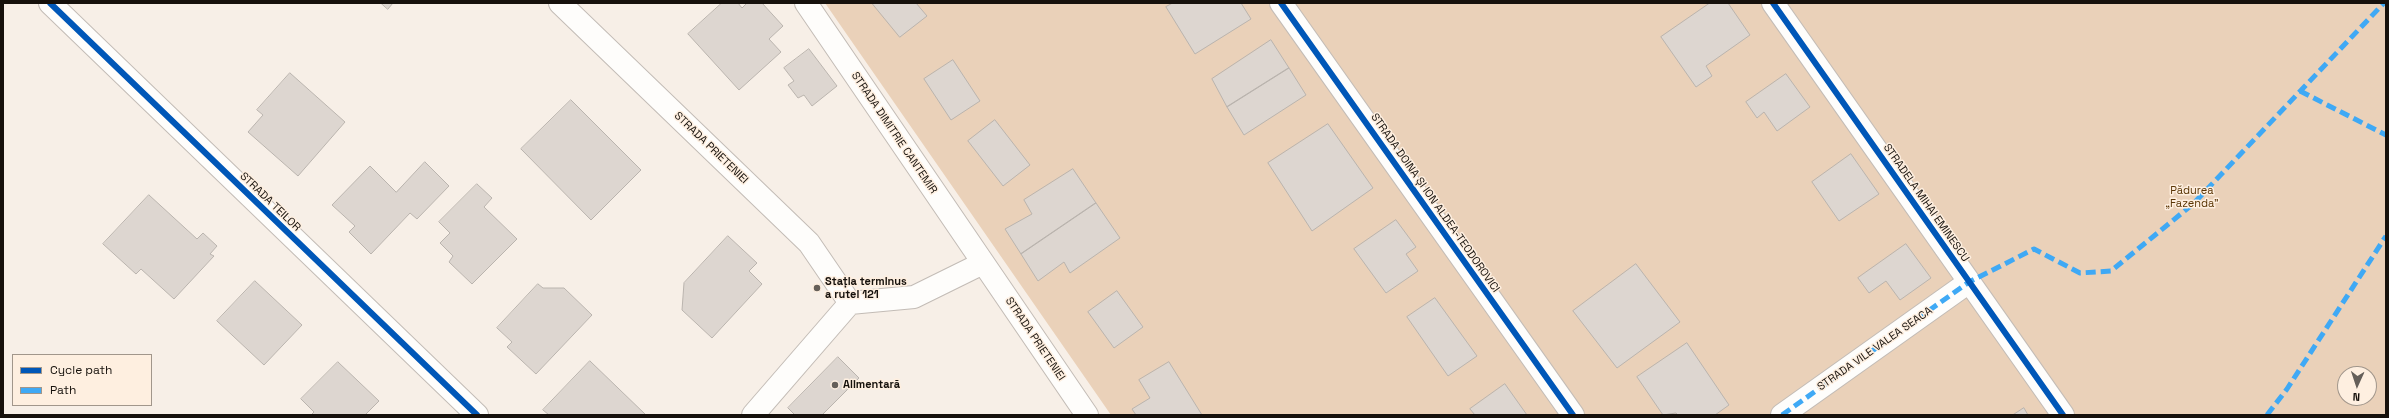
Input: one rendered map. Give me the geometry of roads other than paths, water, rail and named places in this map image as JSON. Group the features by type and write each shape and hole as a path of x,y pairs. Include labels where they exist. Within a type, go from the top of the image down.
{"street":[{"name":"STRADA TEILOR","path":"50,3 477,415"},
{"name":"STRADA PRIETENIEI","path":"560,3 809,243 850,303"},
{"name":"STRADA DIMITRIE CANTEMIR","path":"806,3 983,263"},
{"name":"STRADA DOINA ȘI ION ALDEA-TEODOROVICI","path":"1281,3 1573,415"},
{"name":"STRADELA MIHAI EMINESCU","path":"1773,3 2063,415"},
{"name":"STRADA PRIETENIEI","path":"983,263 1087,415"},
{"path":"753,415 850,303 914,297 983,263"},
{"name":"STRADA VILE VALEA SEACA","path":"1782,415 1969,282"}],"place":[{"name":"Stația terminus a rutei 121","path":"817,288"},
{"name":"Alimentară","path":"835,385"}],"park label":[{"name":"Pădurea „Fazenda”","path":"2192,197"}]}
